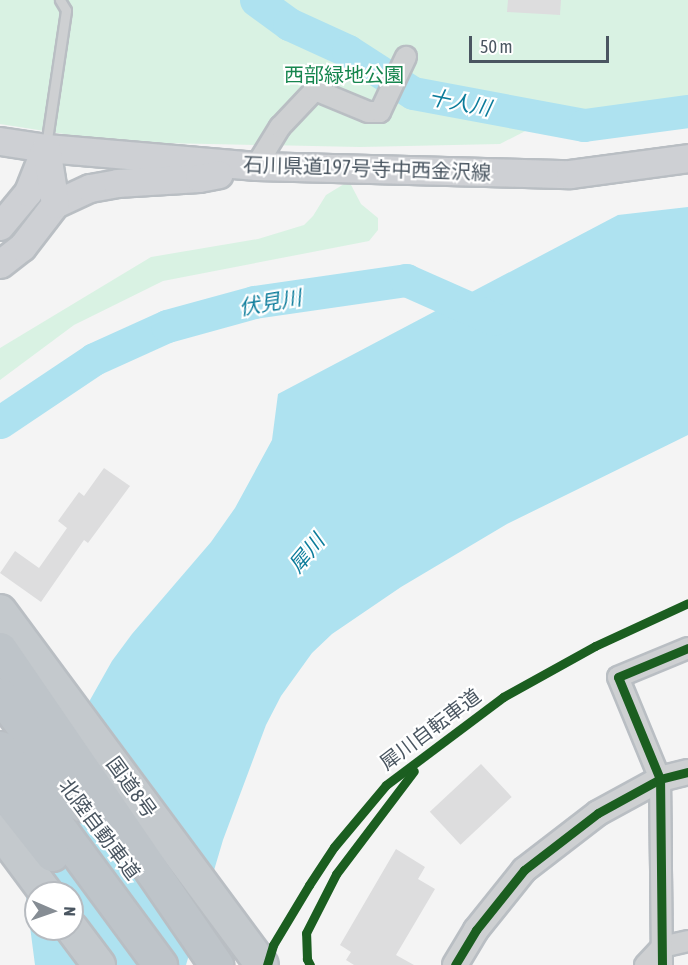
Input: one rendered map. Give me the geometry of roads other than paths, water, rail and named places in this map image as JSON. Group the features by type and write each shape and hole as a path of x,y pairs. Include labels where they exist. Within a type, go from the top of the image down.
{"highway":[{"name":"国道8号","path":"0,611 262,965"},
{"path":"0,649 216,965"},
{"name":"北陸自動車道","path":"0,695 199,965"},
{"name":"北陸自動車道","path":"0,747 160,965"},
{"path":"0,788 137,965"},
{"path":"0,831 37,881"},
{"path":"81,941 99,965"}],"main road":[{"name":"石川県道197号寺中西金沢線","path":"0,141 46,148 256,166 570,174 688,158"},
{"path":"46,148 55,204"},
{"path":"0,226 28,192 46,148"},
{"path":"0,264 22,247 55,204 90,188 117,183 199,178 256,166"}],"street":[{"path":"256,166 280,127 315,90 368,112 380,112 406,57"},
{"path":"662,956 660,779 618,677 688,648"},
{"path":"455,965 476,930 524,870 598,813 660,779 688,772"},
{"path":"645,965 688,941"}],"lane":[{"path":"46,148 66,10 60,0"}],"water":[{"name":"犀川","path":"688,207 688,435 507,524 401,587 332,634 312,653 281,696 266,725 223,840 186,965 35,965 32,941 84,941 84,881 31,881 90,700 112,661 132,634 211,542 235,508 272,440 278,394 618,215"}],"waterway":[{"name":"十人川","path":"256,0 289,24 348,51 413,93 584,125 688,111"},
{"name":"伏見川","path":"0,422 94,359 167,326 254,302 406,280 494,319"}],"park label":[{"name":"西部緑地公園","path":"344,74"}]}
